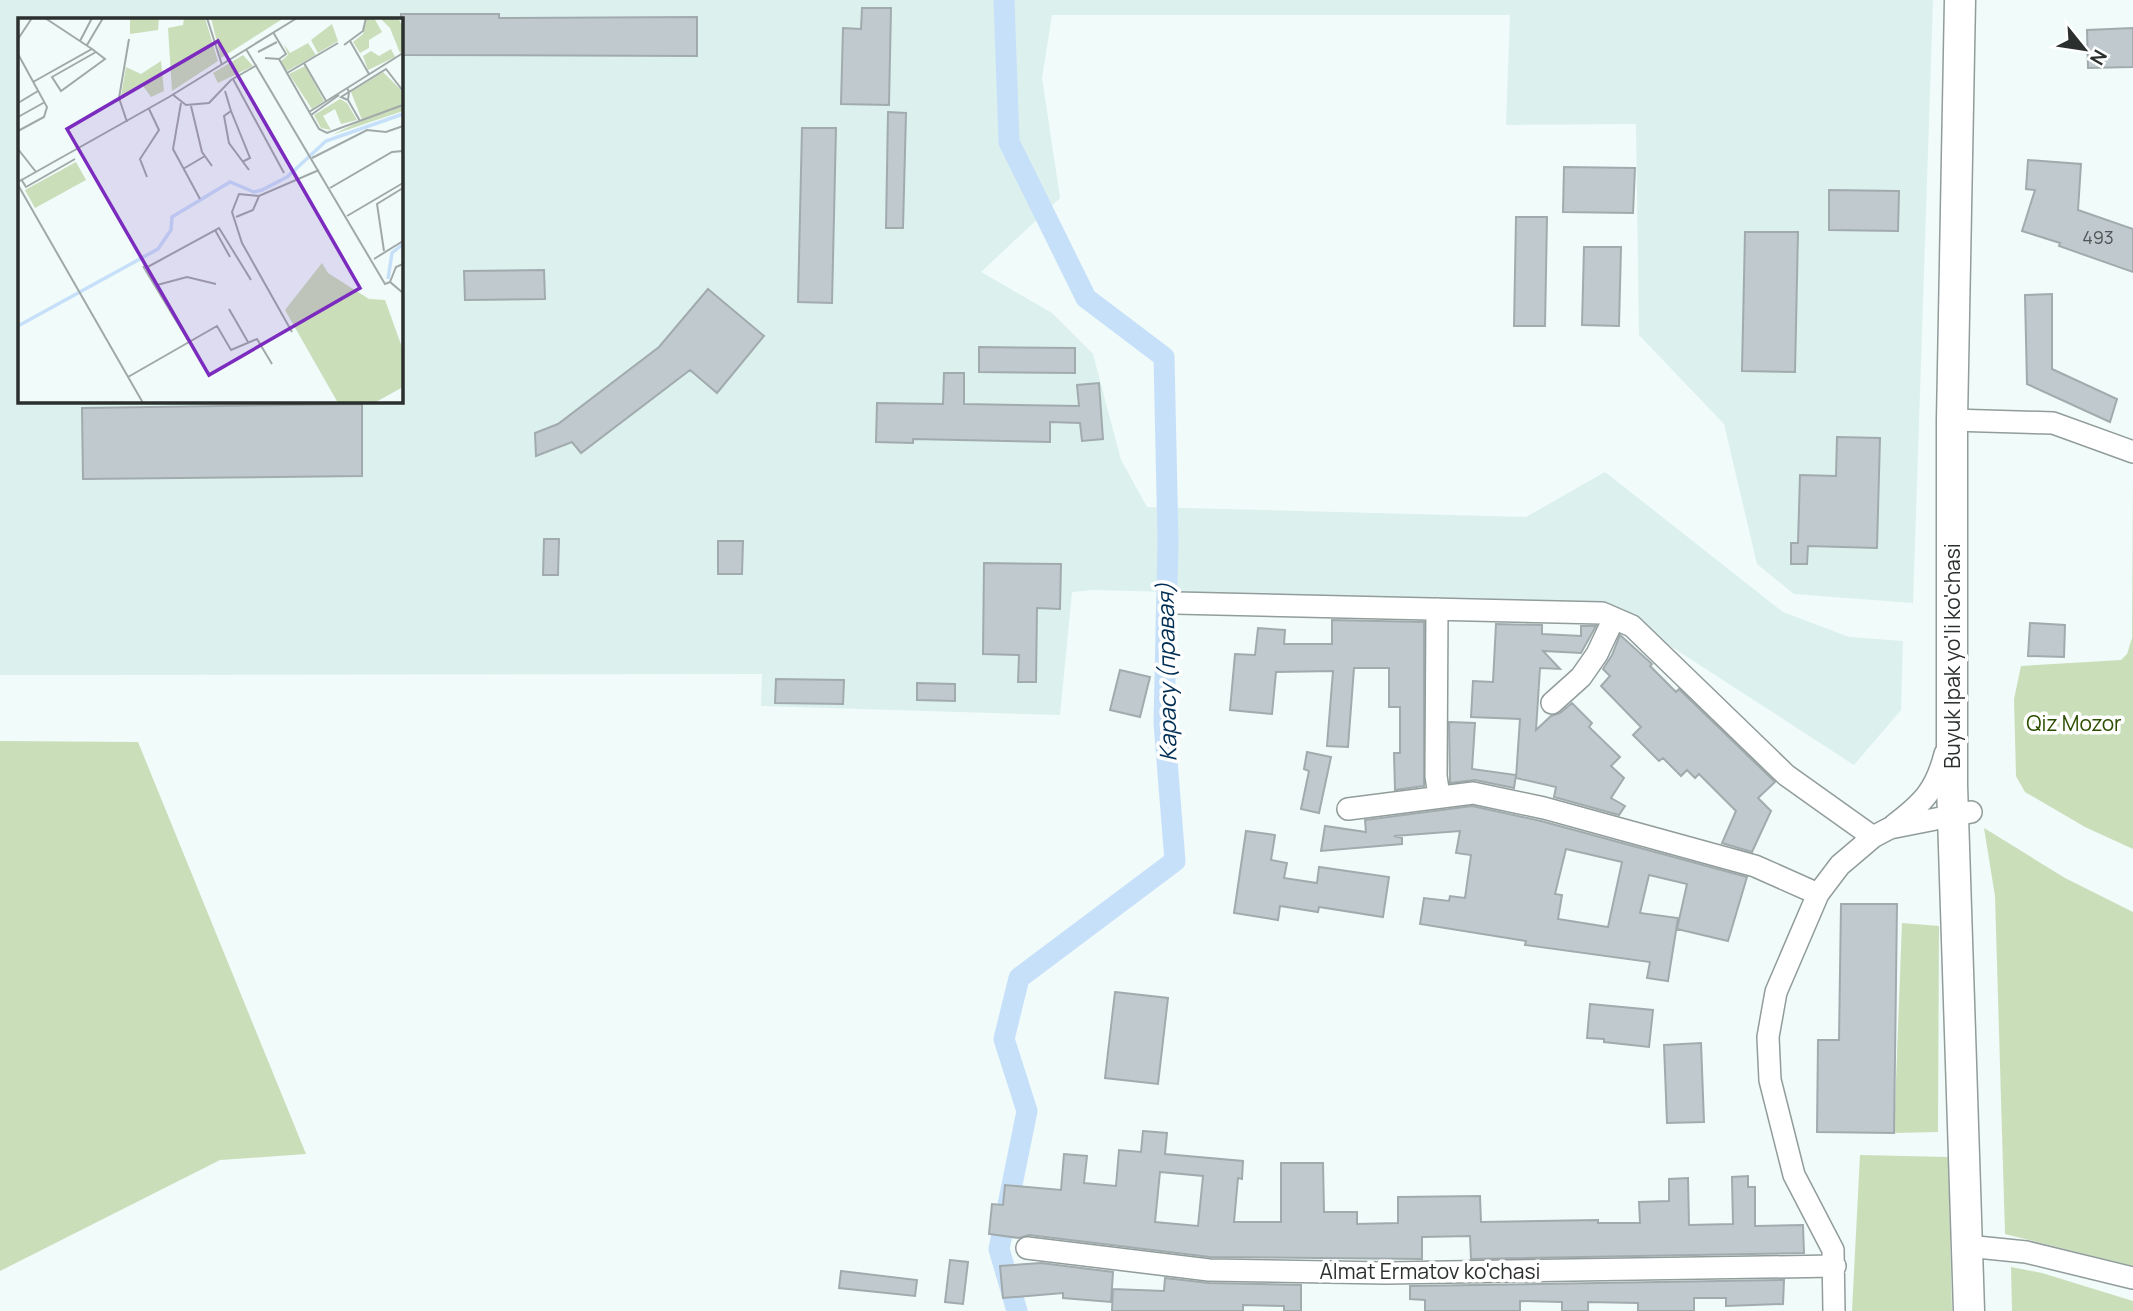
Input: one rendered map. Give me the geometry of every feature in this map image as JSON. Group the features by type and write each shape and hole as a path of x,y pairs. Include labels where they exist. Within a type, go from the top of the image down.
{"street":[{"name":"Buyuk Ipak yo'li ko'chasi","path":"1960,0 1962,813 1976,1247 1986,1311"},
{"name":"Buyuk Ipak yo'li ko'chasi","path":"1962,813 1952,725 1978,0"},
{"path":"1961,421 2053,423 2133,452"},
{"path":"1176,603 1602,613 1632,626 1786,775 1882,833 1962,813"},
{"path":"1437,609 1436,776 1439,796"},
{"path":"1552,703 1581,677 1597,654 1614,618"},
{"name":"Buyuk Ipak yo'li ko'chasi","path":"1834,1311 1833,1250 1794,1175 1786,1151 1770,1080 1767,1052 1769,1023 1776,992 1818,894 1840,865 1921,804 1931,792 1945,757 1952,725"},
{"path":"1348,810 1473,793 1544,808 1755,866 1818,894"},
{"name":"Buyuk Ipak yo'li ko'chasi","path":"1969,1311 1976,1247"},
{"path":"1976,1247 2026,1252 2133,1278"},
{"name":"Almat Ermatov ko'chasi","path":"1027,1248 1209,1270 1386,1273 1835,1266"}],"shaded area":[{"path":"0,0 1933,0 1913,603 1794,594 1757,564 1724,424 1639,335 1636,124 1506,125 1510,15 1052,15 1042,78 1060,198 981,272 1052,313 1093,354 1121,460 1147,507 1526,517 1605,472 1783,612 1849,637 1903,641 1901,710 1854,765 1604,603 1093,590 1072,592 1060,715 761,706 762,674 0,675"}],"green space":[{"name":"Qiz Mozor","path":"2133,480 2133,849 2085,827 2025,792 2016,776 2014,699 2021,666 2121,660 2127,654 2132,638"},
{"path":"0,741 138,742 306,1154 220,1160 0,1271"},
{"path":"1984,828 2065,878 2133,912 2133,1266 2005,1234 1995,896"},
{"path":"1902,923 1939,926 1938,1132 1894,1133"},
{"path":"1860,1155 1948,1157 1952,1311 1852,1311"},
{"path":"2011,1267 2042,1273 2133,1301 2133,1311 2012,1311"}],"building":[{"path":"862,8 891,8 889,105 841,104 843,28 861,29"},
{"path":"401,14 499,14 499,18 697,17 697,56 402,55"},
{"path":"2133,28 2133,67 2088,68 2087,30"},
{"path":"888,112 906,113 903,228 886,228"},
{"path":"802,128 836,128 832,303 798,302"},
{"path":"2028,160 2081,164 2078,210 2133,229 2133,272 2022,231 2035,190 2026,189"},
{"path":"1564,167 1635,168 1633,213 1563,212"},
{"path":"1829,190 1899,191 1898,231 1829,230"},
{"path":"1516,217 1547,217 1545,326 1514,326"},
{"path":"1745,232 1798,232 1795,372 1742,371"},
{"path":"1584,247 1621,247 1619,326 1582,325"},
{"path":"544,270 545,299 465,300 464,271"},
{"path":"708,289 764,336 717,393 690,370 581,453 572,442 536,456 535,433 558,424 659,347"},
{"path":"2052,294 2052,369 2117,399 2110,422 2027,384 2025,295"},
{"path":"979,347 1075,348 1075,373 979,372"},
{"path":"944,373 964,373 964,404 1079,406 1077,385 1099,383 1103,439 1082,441 1080,423 1050,422 1050,442 913,439 913,443 876,442 877,403 943,404"},
{"path":"362,404 362,476 83,479 82,408"},
{"path":"1837,437 1880,438 1877,548 1808,546 1807,564 1791,564 1791,543 1798,543 1800,475 1836,476"},
{"path":"544,539 559,539 558,575 543,575"},
{"path":"718,541 743,541 742,574 718,574"},
{"path":"984,563 1061,564 1060,609 1037,608 1036,682 1018,682 1019,655 983,654"},
{"path":"1332,620 1424,622 1424,786 1395,790 1394,753 1400,753 1400,707 1389,707 1389,668 1354,668 1348,747 1327,746 1333,671 1276,672 1272,714 1230,710 1235,654 1255,655 1258,628 1285,630 1284,644 1332,644"},
{"path":"2030,623 2065,625 2064,657 2028,656"},
{"path":"1496,624 1542,625 1542,634 1581,636 1581,626 1596,626 1581,653 1543,651 1560,669 1540,668 1536,730 1551,716 1560,713 1572,703 1592,723 1589,727 1620,757 1611,766 1624,778 1611,798 1625,806 1619,815 1554,797 1556,787 1516,778 1520,719 1471,717 1473,681 1493,682"},
{"path":"1620,635 1652,664 1650,666 1676,692 1679,689 1775,782 1758,798 1771,811 1752,852 1722,843 1736,811 1699,774 1695,778 1687,770 1681,776 1663,758 1659,761 1633,735 1641,727 1601,686 1610,676 1603,669"},
{"path":"1120,670 1150,677 1140,717 1110,710"},
{"path":"776,679 844,680 843,704 775,703"},
{"path":"917,683 955,684 955,701 917,700"},
{"path":"1449,722 1475,723 1472,769 1516,775 1514,788 1475,780 1450,783"},
{"path":"1307,752 1331,757 1319,813 1301,809 1309,771 1304,769"},
{"path":"1472,806 1541,821 1747,877 1728,941 1677,929 1687,884 1649,875 1640,913 1678,918 1668,981 1647,978 1650,962 1525,945 1526,941 1420,924 1424,898 1449,901 1450,896 1465,898 1471,855 1456,853 1460,831 1394,836 1402,838 1402,844 1321,851 1325,826 1366,832 1365,820","holes":["1566,849 1622,862 1608,927 1558,919 1562,895 1555,894"]},
{"path":"1246,831 1275,835 1271,860 1287,863 1284,878 1317,883 1319,867 1389,877 1383,917 1319,907 1318,912 1280,906 1278,920 1234,913"},
{"path":"1841,904 1897,904 1894,1133 1817,1132 1818,1040 1839,1040"},
{"path":"1115,992 1168,998 1158,1084 1105,1078"},
{"path":"1590,1004 1653,1010 1649,1047 1587,1038"},
{"path":"1701,1043 1704,1122 1667,1123 1664,1045"},
{"path":"1143,1131 1167,1133 1165,1154 1243,1161 1242,1179 1238,1178 1234,1222 1281,1222 1281,1163 1323,1163 1324,1212 1357,1212 1357,1224 1398,1223 1398,1197 1480,1196 1481,1222 1598,1220 1598,1223 1640,1223 1639,1202 1669,1201 1669,1179 1688,1178 1689,1225 1733,1224 1732,1177 1748,1176 1748,1187 1755,1187 1755,1226 1803,1225 1804,1253 1471,1259 1470,1236 1422,1237 1422,1259 1210,1257 1029,1235 1019,1238 989,1234 992,1204 1003,1205 1005,1185 1061,1190 1064,1154 1087,1156 1084,1183 1116,1186 1119,1150 1141,1152","holes":["1160,1172 1203,1176 1198,1226 1155,1222"]},
{"path":"950,1260 968,1262 963,1304 945,1302"},
{"path":"1041,1263 1113,1272 1111,1302 1063,1298 1063,1293 1003,1298 1000,1266"},
{"path":"841,1271 917,1280 915,1296 839,1288"},
{"path":"1165,1278 1209,1283 1301,1285 1301,1311 1284,1311 1284,1306 1243,1305 1243,1311 1112,1311 1113,1289 1164,1291"},
{"path":"1784,1280 1783,1304 1726,1306 1726,1298 1694,1298 1694,1311 1638,1311 1638,1303 1588,1302 1588,1311 1562,1311 1562,1302 1520,1301 1520,1311 1425,1311 1425,1300 1410,1299 1410,1286"}],"waterway":[{"name":"Карасу (правая)","path":"1004,0 1009,142 1086,298 1164,357 1168,541 1164,723 1175,861 1019,978 1004,1039 1027,1111 999,1249 1017,1311"}]}
